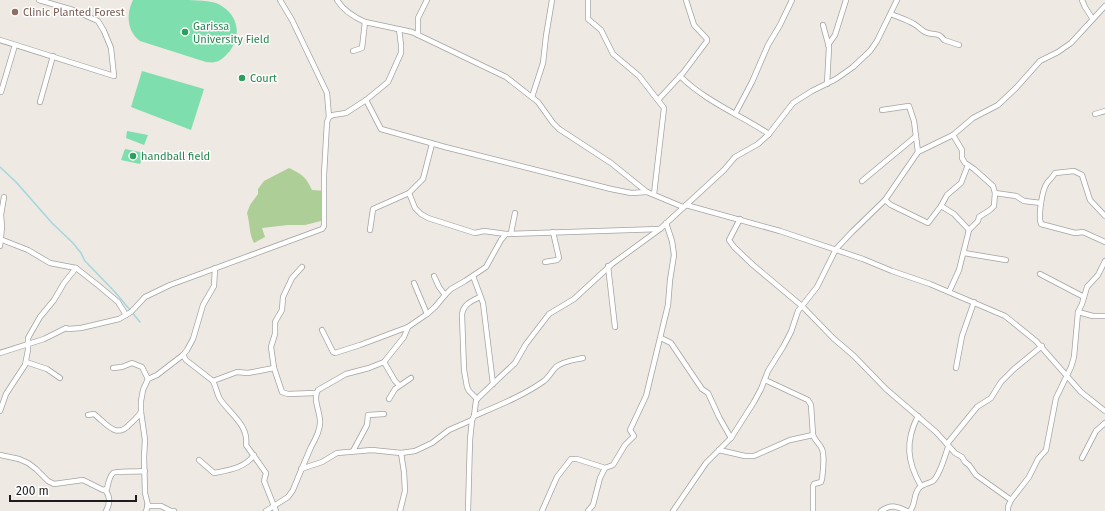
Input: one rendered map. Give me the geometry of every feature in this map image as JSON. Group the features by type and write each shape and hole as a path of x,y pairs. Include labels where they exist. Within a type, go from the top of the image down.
{"street":[{"path":"0,40 114,76 111,48 98,21 73,10 39,0"},
{"path":"0,353 44,339 66,328 81,328 109,322 126,315 145,297 170,285 322,229 324,226 324,175 327,122 329,117 327,93 292,20 280,0"},
{"path":"337,0 348,13 365,22 412,32 506,76 538,102 559,129 611,163 647,192"},
{"path":"418,35 418,18 427,0"},
{"path":"532,97 543,63 552,0"},
{"path":"588,0 588,19 601,30 613,54 640,76 663,106 664,111 654,194"},
{"path":"658,100 680,76 707,42 707,39 703,33 694,25 686,0"},
{"path":"735,114 752,82 768,45 792,0"},
{"path":"828,45 835,34 846,0"},
{"path":"468,511 469,461 473,418 478,399 484,390 493,384 516,363 526,344 549,314 574,298 608,266 660,229 724,170 734,157 758,144 769,134 793,103 812,90 827,84 853,67 870,51 877,41 897,0"},
{"path":"1082,0 1084,7 1092,18"},
{"path":"676,510 706,463 731,438 754,402 768,371 784,347 798,311 803,307 817,287 836,250 885,200 918,152 952,135 973,118 992,109 1003,101 1040,61 1058,52 1071,42 1092,18 1105,6"},
{"path":"891,14 914,23 923,31 937,34 944,40 959,45"},
{"path":"353,51 362,48 365,22"},
{"path":"823,25 828,45 827,84"},
{"path":"329,117 346,113 385,86 392,76 401,53 402,45 399,29"},
{"path":"1,92 15,45"},
{"path":"40,102 53,56"},
{"path":"680,76 690,86 769,134"},
{"path":"366,100 381,129 432,144 612,189 631,193 647,192 685,206 780,230 930,284 974,302 1005,316 1042,346 1081,392 1105,411"},
{"path":"882,110 909,106 914,121 918,152"},
{"path":"1094,114 1105,111"},
{"path":"949,292 964,253 969,230 978,221 979,217 994,206 995,193 993,186 965,163 962,158 962,150 952,135"},
{"path":"862,181 915,136"},
{"path":"370,230 370,221 373,209 409,193 423,179 432,144"},
{"path":"885,200 891,205 928,223 941,206 947,195 962,183 968,165"},
{"path":"1105,216 1090,200 1082,175 1074,171 1055,173 1046,184 1039,219 1043,225 1075,233 1082,232 1105,242"},
{"path":"409,193 417,211 428,218 475,233 484,231 509,234 660,229"},
{"path":"995,193 1016,196 1024,201 1041,203"},
{"path":"0,246 1,215 4,197"},
{"path":"941,206 954,214 969,230"},
{"path":"322,330 333,352 335,353 360,346 408,327 427,314 440,302 445,294 473,276 488,264 501,240 509,234 515,213"},
{"path":"740,219 730,238 730,242 753,265 803,307 886,389 918,416 955,453 962,457 976,475 1011,500"},
{"path":"542,511 557,477 571,458 577,458 605,468 613,465 625,445 634,436 630,430 646,396 668,305 674,255 672,241 666,223"},
{"path":"545,262 557,260 559,258 553,232"},
{"path":"1,240 28,250 50,263 76,268 118,302 126,315"},
{"path":"964,253 1006,260"},
{"path":"1008,511 1011,500 1029,477 1038,459 1046,450 1056,398 1074,357 1078,312 1088,287 1098,274 1105,261"},
{"path":"608,266 615,327"},
{"path":"302,267 292,278 286,290 283,297 282,310 275,322 275,334 271,347 274,368 282,392 288,394 315,393 346,374 369,368 384,362 404,337 408,327"},
{"path":"0,412 6,394 25,365 28,350 28,338 40,317 54,300 64,283 76,268"},
{"path":"174,510 170,511 161,506 147,508 145,493 145,440 141,412 143,390 148,379 157,375 183,354 193,339 204,306 214,286 215,268"},
{"path":"1040,274 1084,297"},
{"path":"434,276 439,287 445,294"},
{"path":"473,276 485,314 493,384"},
{"path":"414,283 427,314"},
{"path":"478,399 469,391 467,387 464,370 462,311 469,302 480,297"},
{"path":"956,368 962,336 974,302"},
{"path":"1078,312 1093,316 1105,316"},
{"path":"661,338 671,344 702,389 708,393 731,438"},
{"path":"910,511 913,508 916,494 921,486 934,480 939,472 948,445 978,407 991,398 1001,382 1014,369 1042,346"},
{"path":"183,354 186,360 213,381 220,399 239,420 245,433 247,440 246,444 266,473 264,481 275,508"},
{"path":"301,469 322,462 337,453 372,450 401,453 423,449 450,430 538,384 562,363 583,358"},
{"path":"26,362 47,369 60,378"},
{"path":"384,362 399,385"},
{"path":"113,368 122,367 132,363 142,367 148,379"},
{"path":"213,381 237,372 248,373 274,368"},
{"path":"389,399 399,385 411,378"},
{"path":"765,380 808,400 811,405 815,440 821,447 823,457 821,482 814,484 813,486 813,511"},
{"path":"266,511 275,508 288,497 293,490 320,426 321,417 315,393"},
{"path":"88,416 94,414 112,429 120,431 128,427 141,412"},
{"path":"353,451 367,425 368,415 384,414"},
{"path":"918,416 914,422 910,439 909,454 911,465 921,486"},
{"path":"1082,458 1096,431 1105,423"},
{"path":"720,450 745,456 754,456 790,440 814,435"},
{"path":"400,511 405,491 401,453"},
{"path":"0,455 19,459 28,463 48,481 54,484 83,480 105,490 109,496 109,503 106,511"},
{"path":"198,460 214,473 235,469 250,461 254,455"},
{"path":"588,511 593,505 600,478 605,468"},
{"path":"105,490 113,473 117,471 145,471"},
{"path":"881,511 887,507 897,506 907,511"}],"green space":[{"name":"Garissa University Field","path":"133,0 193,0 216,3 223,7 233,17 237,30 234,44 223,58 217,61 206,62 140,41 132,32 129,22 129,11"},
{"path":"142,71 204,89 191,130 131,107"},
{"name":"handball field","path":"127,131 148,135 144,145 126,138"},
{"name":"handball field","path":"125,149 145,153 140,164 121,160"},
{"path":"289,168 303,176 312,190 327,191 325,220 305,225 262,228 265,237 254,243 251,236 247,213 250,205 258,194 258,189 264,181"}],"waterway":[{"path":"0,167 16,182 52,223 73,243 85,261 115,292 140,322"}],"place":[{"name":"Clinic Planted Forest","path":"15,12"},
{"name":"Garissa University Field","path":"185,32"},
{"name":"Court","path":"242,78"},
{"name":"handball field","path":"133,156"}]}
